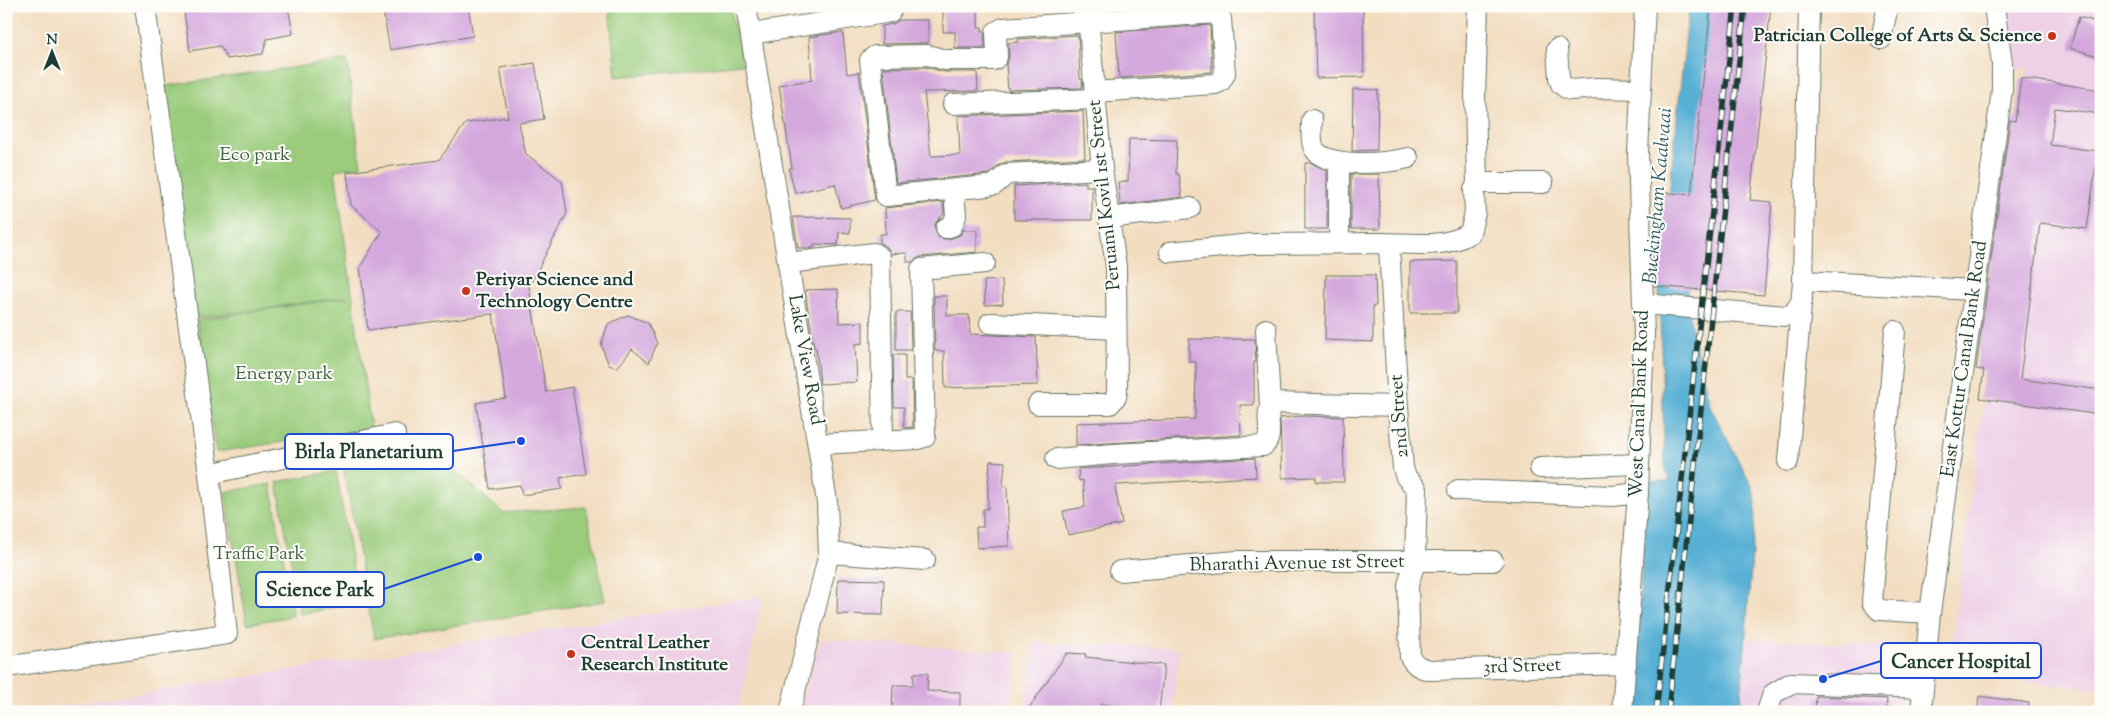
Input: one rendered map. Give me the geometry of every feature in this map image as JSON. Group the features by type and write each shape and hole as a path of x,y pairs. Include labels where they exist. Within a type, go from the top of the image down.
{"street":[{"path":"6,667 227,634 209,474 145,6"},
{"name":"Lake View Road","path":"746,6 827,502 829,554 790,712"},
{"path":"751,34 885,14 890,12 893,6"},
{"path":"1478,6 1475,96 1478,185"},
{"name":"West Canal Bank Road","path":"1622,712 1650,305 1638,153 1645,6"},
{"path":"1788,462 1803,291 1809,6"},
{"path":"1881,39 1888,6"},
{"name":"East Kottur Canal Bank Road","path":"1921,712 1930,613 2002,90 2002,63 1993,7"},
{"path":"952,104 1095,96 1215,84 1220,82 1224,74 1221,24 1220,18 1216,14 1142,17 1088,14 1000,29 996,32 997,57 994,60 945,60 928,55 871,57 886,195 994,185 1007,174 1102,169"},
{"name":"Peruaml Kovil 1st Street","path":"1038,404 1102,405 1113,401 1117,391 1116,267 1102,169 1088,14"},
{"path":"1556,49 1561,84 1570,90 1597,88 1641,89"},
{"path":"1312,120 1314,148 1323,158 1339,163 1394,162 1408,158"},
{"path":"1339,163 1339,243"},
{"path":"1170,252 1252,244 1385,244 1459,240 1470,232 1475,213 1474,190 1478,185 1484,183 1543,183"},
{"path":"946,228 952,226 956,216 954,190"},
{"path":"1109,218 1190,208"},
{"name":"2nd Street","path":"1385,244 1404,468 1406,477 1417,489 1415,562 1408,585 1410,657 1417,667"},
{"path":"788,263 874,253 880,257 882,440"},
{"path":"819,444 922,438 926,434 921,268 985,263"},
{"path":"1803,291 1973,290"},
{"path":"1650,305 1779,316 1793,314 1803,291"},
{"path":"990,323 1116,329"},
{"path":"1056,460 1113,454 1264,446 1269,438 1270,406 1266,329"},
{"path":"1895,331 1872,602 1879,610 1930,613"},
{"path":"1270,406 1279,403 1398,406"},
{"path":"209,474 395,434"},
{"path":"1540,468 1638,464"},
{"path":"1458,490 1613,496 1638,493"},
{"path":"829,554 925,560"},
{"name":"Bharathi Avenue 1st Street","path":"1120,571 1238,561 1493,561"},
{"name":"3rd Street","path":"1417,667 1430,670 1626,664"},
{"path":"1767,712 1773,694 1791,683 1923,688"}],"shaded area":[{"path":"1999,6 2101,6 2101,690 1948,672 2027,66 2011,75"},
{"name":"Central Leather Research Institute","path":"763,596 738,712 22,712"},
{"path":"821,639 1017,653 1009,712 799,712"},
{"path":"1747,639 1907,647 1901,712 1740,712"},
{"path":"1034,643 1179,648 1172,712 1024,712"}],"green space":[{"path":"609,6 730,6 742,64 616,77"},
{"name":"Eco park","path":"347,60 361,166 335,170 371,429 216,452 197,320 347,297 196,318 165,86"},
{"path":"433,451 503,513 586,507 605,601 374,639 344,470"},
{"path":"336,471 359,603 300,614 277,482"},
{"name":"Traffic Park","path":"271,484 293,616 247,624 225,492"}],"water":[{"path":"1689,6 1717,6 1684,264 1691,327 1710,406 1752,487 1756,501 1740,712 1633,712 1646,497 1650,481 1670,481 1665,468 1659,289"}],"building":[{"path":"183,6 288,6 293,34 267,39 263,54 227,59 220,46 190,51"},
{"path":"408,6 468,6 473,36 390,50 383,11"},
{"path":"806,6 841,6 841,8 807,13"},
{"path":"943,6 978,6 978,27 982,27 982,31 984,31 985,48 955,48 955,32 943,32"},
{"path":"1711,6 1771,6 1750,200 1772,202 1764,295 1654,286 1661,192 1691,195"},
{"path":"1363,7 1364,77 1316,78 1314,9"},
{"path":"2079,17 2101,23 2101,57 2070,48"},
{"path":"899,20 928,20 928,43 882,44 882,26 893,24"},
{"path":"1210,25 1212,72 1119,78 1116,32"},
{"path":"843,32 847,74 859,72 875,200 841,208 835,184 795,193 789,168 792,168 779,85 812,80 809,37"},
{"path":"1078,35 1082,88 1008,90 1006,64 1009,57 1008,43 1019,42 1018,39"},
{"path":"535,63 544,119 519,123 526,154 562,181 567,213 529,287 546,392 572,387 586,474 560,478 562,489 522,495 520,485 490,489 476,403 506,398 493,314 368,330 360,267 382,232 351,205 347,172 439,160 466,123 508,117 500,68"},
{"path":"926,67 945,72 977,72 978,91 924,92 931,156 960,155 958,116 1083,111 1085,158 1006,162 999,165 989,174 896,183 883,68"},
{"path":"2021,78 2101,90 2101,114 2055,108 2050,145 2098,151 2087,229 2040,223 2020,379 2101,390 2101,415 1980,398 1984,370 1976,369 2010,120 2015,121"},
{"path":"1353,89 1378,90 1377,150 1352,151"},
{"path":"1129,139 1177,140 1176,174 1179,174 1182,197 1120,205 1118,182 1128,181"},
{"path":"1305,163 1312,163 1327,171 1327,229 1305,229"},
{"path":"1351,174 1379,174 1380,229 1351,229"},
{"path":"1086,182 1086,186 1092,186 1092,220 1014,220 1014,186"},
{"path":"943,202 944,214 934,226 938,237 949,239 960,235 963,230 977,230 977,252 920,257 912,262 907,262 907,253 891,254 887,247 880,243 880,234 886,234 885,208"},
{"path":"793,217 850,218 850,233 839,232 838,245 814,244 814,248 798,248"},
{"path":"1457,261 1457,313 1410,313 1410,262"},
{"path":"1326,275 1375,275 1376,306 1373,306 1373,342 1325,340"},
{"path":"1002,280 1003,304 985,305 984,281"},
{"path":"838,289 839,323 863,322 863,343 855,344 857,382 820,384 816,348 814,348 805,290"},
{"path":"934,296 947,296 947,315 969,315 970,334 1036,337 1038,385 945,388 944,351 935,351"},
{"path":"896,312 910,312 911,350 896,350"},
{"path":"628,315 648,323 657,343 649,363 632,349 617,368 609,365 601,345 608,324"},
{"path":"1189,339 1255,339 1254,405 1240,405 1241,435 1076,445 1076,423 1195,419 1196,362 1189,362"},
{"path":"893,355 905,355 905,380 912,380 913,427 904,428 904,407 894,407"},
{"path":"1303,416 1343,417 1344,482 1316,482 1316,477 1282,478 1280,418"},
{"path":"1255,458 1256,477 1117,485 1115,487 1122,524 1068,535 1063,511 1085,507 1083,480 1079,481 1078,469"},
{"path":"990,461 1005,462 1003,486 1007,486 1009,546 977,548 976,527 983,527 983,509 988,509"},
{"path":"838,579 884,580 883,615 837,614"},
{"path":"1067,653 1086,654 1085,657 1164,665 1159,712 1129,712 1129,707 1101,704 1100,712 1026,712"},
{"path":"914,673 928,673 927,691 960,692 960,712 892,712 893,685 913,685"},
{"path":"1816,696 1887,699 1886,712 1815,712"},
{"path":"1979,696 2029,703 2028,712 1977,712"}],"railway":[{"path":"1656,712 1735,6"},
{"path":"1668,712 1745,6"}],"place":[{"name":"Patrician College of Arts & Science","path":"2052,36"},
{"name":"Periyar Science and Technology Centre","path":"466,291"},
{"name":"Birla Planetarium","path":"521,441"},
{"name":"Science Park","path":"478,557"},
{"name":"Central Leather Research Institute","path":"571,654"},
{"name":"Cancer Hospital","path":"1823,679"}],"water label":[{"name":"Buckingham Kaalvaai","path":"1659,196"}],"park label":[{"name":"Energy park","path":"284,374"}]}
